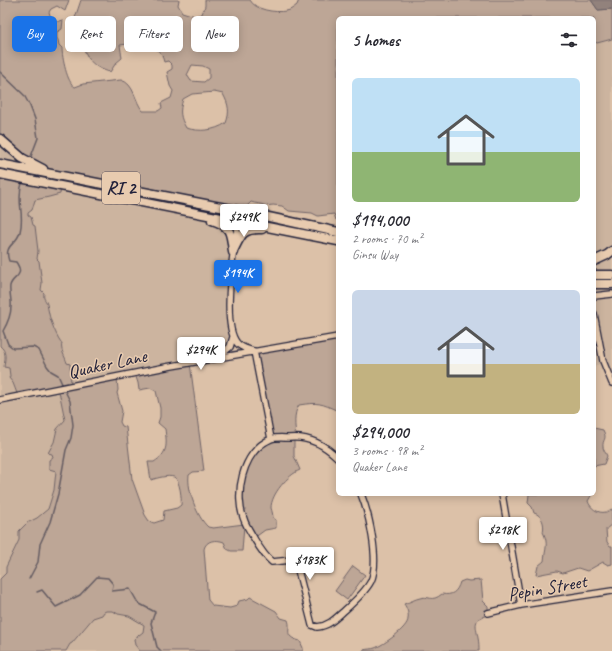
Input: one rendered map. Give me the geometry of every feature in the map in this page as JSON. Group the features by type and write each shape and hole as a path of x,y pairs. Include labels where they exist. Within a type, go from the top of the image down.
{"main road":[{"path":"0,139 14,152 29,162 67,177"},
{"name":"RI 2","path":"0,164 336,232"},
{"name":"RI 2","path":"0,174 336,241"},
{"path":"163,206 222,223 230,234 233,252"},
{"path":"233,252 240,236 246,231 253,229 288,231"},
{"path":"596,260 612,251"},
{"path":"596,275 612,274"},
{"path":"596,284 612,284"}],"street":[{"path":"212,359 227,351 230,347 233,336 229,302 233,252 241,212"},
{"path":"596,296 612,294"},
{"path":"596,324 603,361 612,383"},
{"path":"233,336 239,345 254,351 272,439"},
{"name":"Quaker Lane","path":"0,400 254,351 336,337"},
{"path":"336,456 321,444 310,439 295,437 272,439 261,446 254,453 246,466 239,491 244,522 262,553 272,562 295,561 311,621 312,624 317,627 327,624 347,608 369,585 374,573 374,551 370,524 363,496"},
{"path":"502,496 521,605"},
{"name":"Pepin Street","path":"488,613 521,605 612,591"}],"shaded area":[{"path":"0,0 69,0 65,11 57,6 49,12 50,16 12,16 12,52 57,52 57,38 59,45 62,48 67,75 72,85 75,87 83,84 121,80 126,82 132,89 143,111 158,111 162,108 161,103 171,98 173,91 170,86 167,72 172,69 172,65 168,61 164,62 159,52 183,52 183,16 124,16 124,44 120,45 122,58 116,63 110,72 96,66 91,62 86,52 116,52 116,16 76,16 81,0 179,0 178,5 182,12 195,16 202,14 205,6 205,0 250,0 256,6 276,12 290,10 297,5 299,0 591,0 598,10 612,9 612,39 597,43 596,16 336,16 336,220 334,214 318,216 312,213 289,211 282,206 265,206 251,202 243,214 49,171 0,140","holes":["192,65 203,66 209,69 209,78 204,82 191,81 187,75","214,92 223,94 227,102 228,115 226,123 217,128 196,130 186,128 182,121 181,107 183,99 192,94"]},
{"path":"591,0 612,0 612,9 598,10"},
{"path":"63,20 62,29 57,32 57,22"},
{"path":"612,39 612,276 599,280 612,284 612,371 608,373 603,363 596,365 596,42"},
{"path":"0,140 235,212 234,248 230,278 232,339 229,348 215,358 71,385 67,363 63,355 60,342 57,339 55,328 52,326 48,305 43,299 44,293 41,290 42,283 37,259 38,253 33,225 28,215 28,213 32,210 35,200 49,197 0,174"},
{"path":"0,174 61,187 60,194 35,200 32,210 28,213 31,217 33,225 35,226 38,251 37,259 39,261 42,283 41,290 44,293 44,298 52,325 62,343 63,353 67,363 70,364 71,385 117,378 117,393 122,411 120,422 122,426 126,427 132,479 145,515 149,521 154,523 163,520 164,511 177,508 181,505 181,494 178,482 174,477 171,476 151,480 148,462 154,462 159,459 164,452 166,448 165,429 158,423 160,408 156,391 150,388 139,390 135,374 190,363 204,471 193,472 189,475 189,481 191,495 200,517 208,527 213,528 244,524 239,489 253,453 270,439 253,352 336,337 336,410 315,403 299,405 295,420 296,437 294,438 294,456 300,470 290,476 277,491 274,497 271,508 273,518 276,520 276,528 265,530 254,538 244,525 242,551 231,551 227,549 224,542 218,541 209,542 204,549 208,600 213,606 230,608 237,606 239,601 250,597 276,611 281,618 288,620 289,635 300,641 303,651 140,651 135,645 134,639 143,632 144,625 129,616 118,614 113,611 106,611 102,615 93,618 70,644 66,651 0,651 0,579 6,573 6,567 19,540 19,531 27,523 37,518 48,509 54,490 56,471 49,469 49,460 53,457 52,454 48,453 54,442 57,429 65,420 59,391 18,396 13,383 9,378 9,368 4,367 5,353 0,346"},
{"path":"0,346 5,354 4,366 9,368 10,376 18,396 59,390 65,420 57,429 54,442 49,452 52,454 56,471 54,490 48,509 37,518 27,523 6,567 6,573 0,579"},
{"path":"596,428 603,430 605,436 603,448 607,456 604,464 596,466"},
{"path":"529,496 591,496 588,501 595,510 606,512 612,509 612,524 606,529 607,542 610,546 612,546 612,564 608,565 603,562 587,571 578,568 563,573 557,571 536,575 538,566 544,561 546,543 542,520 537,514 534,513 532,507 528,503"},
{"path":"353,566 365,575 347,600 335,591"},
{"path":"465,580 481,580 483,601 488,606 488,615 479,618 476,623 479,651 363,651 375,648 384,643 404,627 407,623 408,611 404,604 423,597 435,598 442,594 451,594 456,591 460,582"},
{"path":"106,611 113,611 118,614 129,616 144,625 143,632 135,645 140,651 66,651 70,644 93,618 102,615"}],"waterway":[{"path":"0,72 24,95 35,119 38,138 30,159"},
{"path":"22,183 20,190 22,219 20,232 8,251 9,261 16,262 20,271 10,286 11,310 3,331 8,344 13,348 33,347 39,350 47,366 51,371 58,375 63,386"},
{"path":"29,579 38,562 40,544 50,522 58,494 66,450 71,438 73,425 70,401 64,389"},
{"path":"37,592 42,590 56,607 80,595 97,577 108,578 113,584 112,591 130,589 138,603 155,612 151,623 157,647 161,651"}]}
